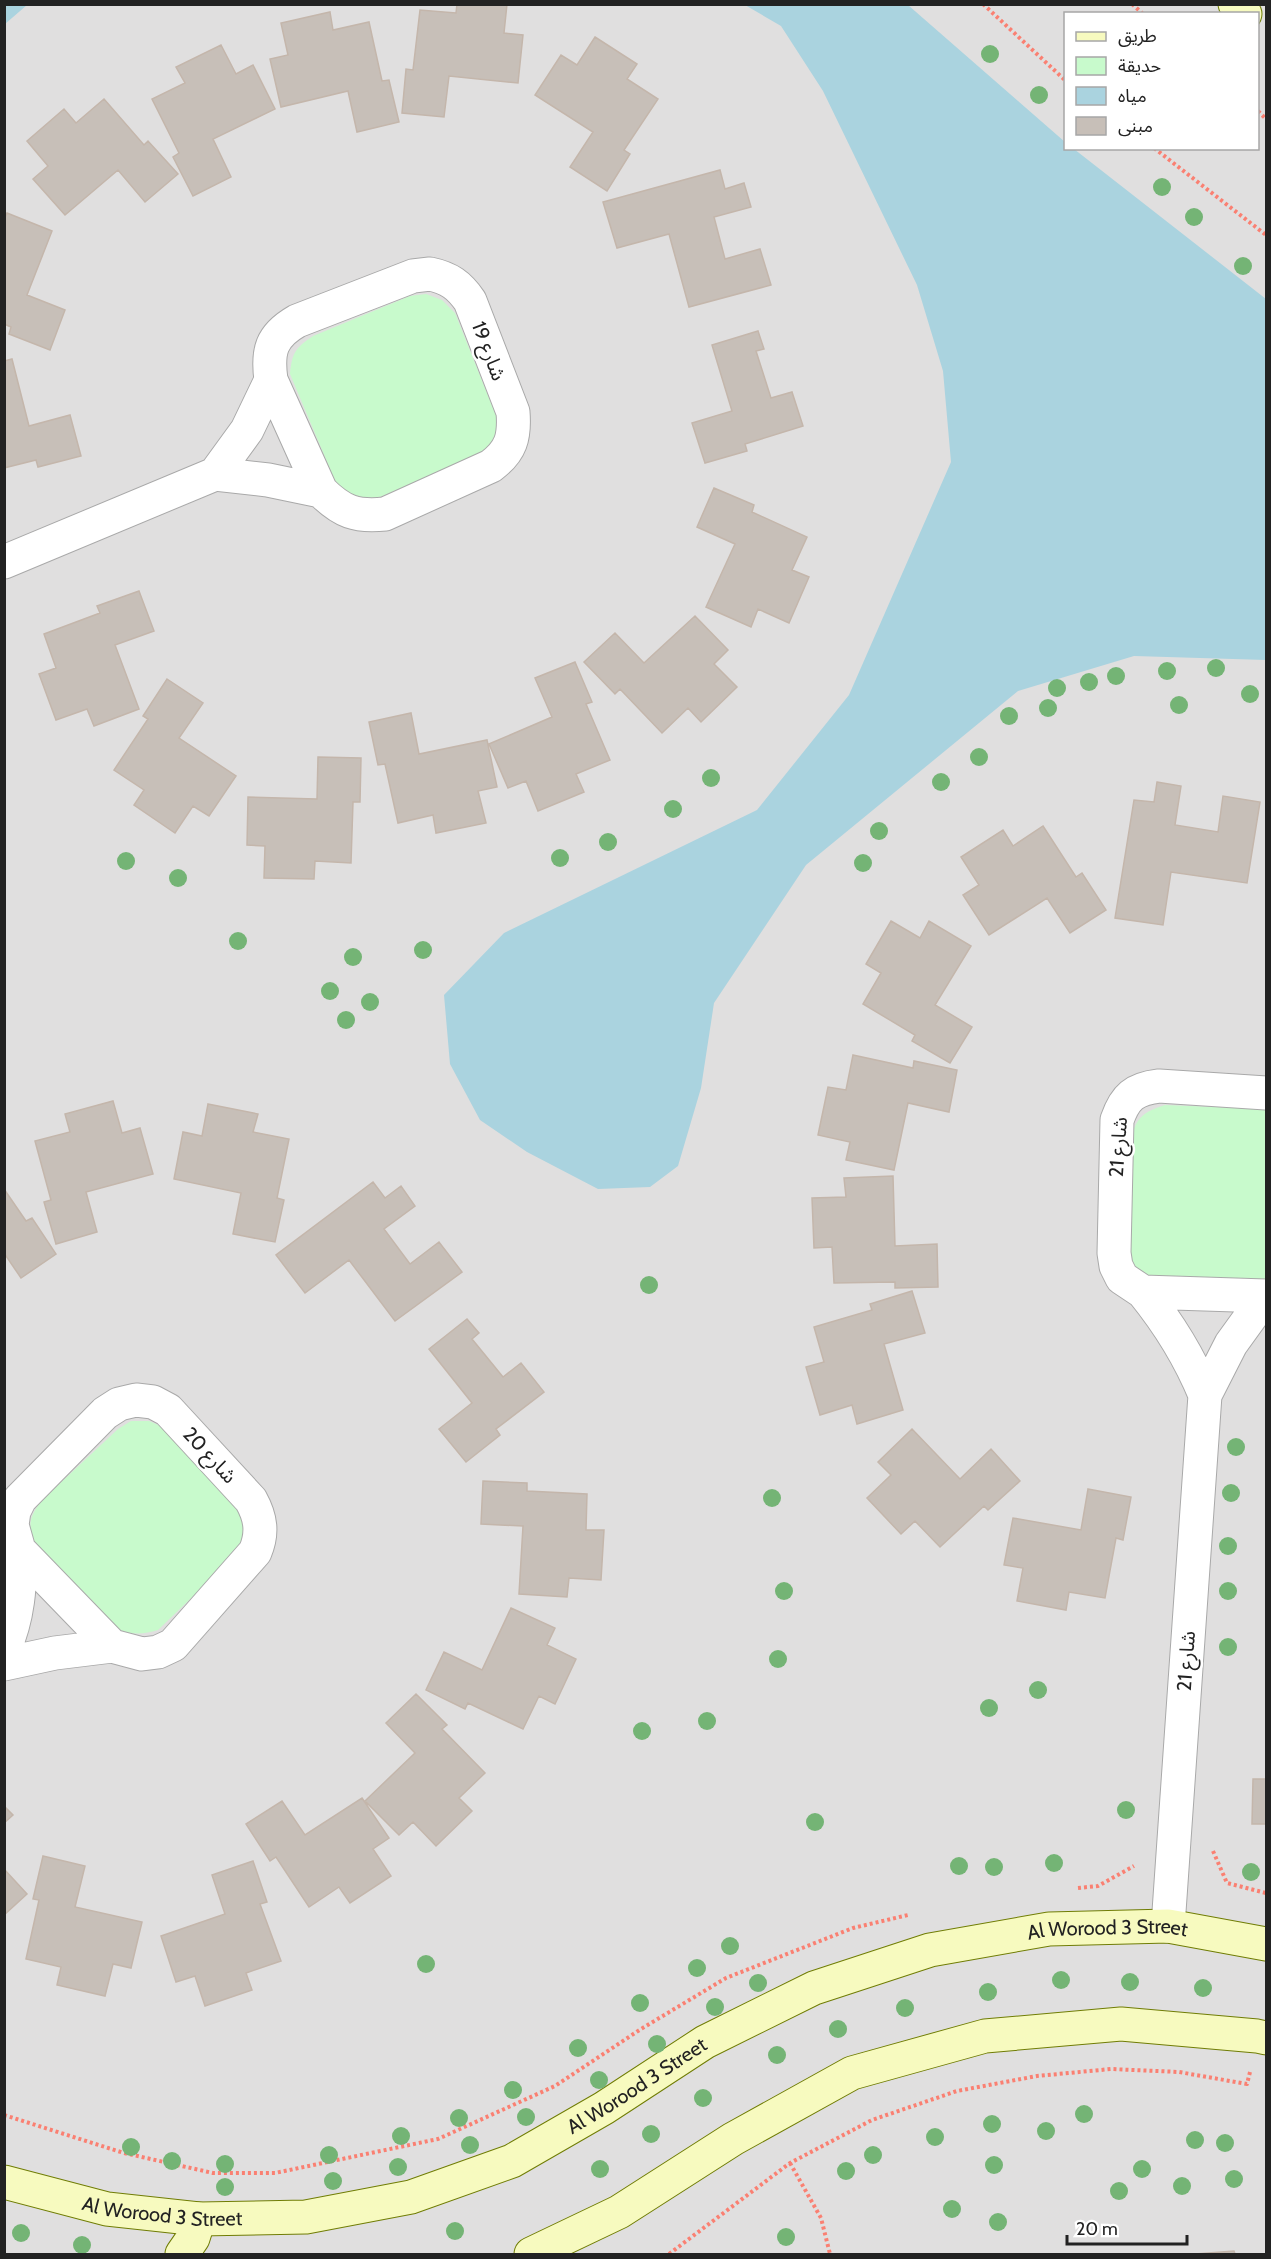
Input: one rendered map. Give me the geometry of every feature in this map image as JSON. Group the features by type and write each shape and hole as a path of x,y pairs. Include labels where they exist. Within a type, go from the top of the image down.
{"street":[{"name":"شارع 19","path":"430,274 446,278 460,287 470,301 513,412 515,428 504,457 491,466 385,514 367,516 350,513 334,504 321,491 271,380 268,363 272,346 281,330 297,321 413,276 430,274"},
{"name":"شارع 19","path":"214,474 247,429 271,380"},
{"name":"شارع 19","path":"4,562 214,474 268,480 321,491"},
{"name":"شارع 21","path":"1205,1395 1194,1367 1179,1341 1143,1292 1122,1278 1116,1266 1114,1253 1117,1120 1122,1106 1131,1095 1144,1088 1159,1086 1266,1093"},
{"name":"شارع 21","path":"1143,1292 1266,1297"},
{"name":"شارع 21","path":"1168,1926 1205,1395 1231,1344 1266,1297"},
{"name":"شارع 20","path":"4,1650 17,1610 21,1580 19,1550 12,1525 14,1511 20,1499 105,1413 119,1404 136,1400 153,1402 168,1410 251,1500 258,1512 261,1540 255,1552 173,1645 158,1652 142,1654 112,1646 55,1653 4,1664"},
{"path":"19,1550 112,1646"},
{"name":"Al Worood 3 Street","path":"4,2182 107,2209 199,2219 318,2215 411,2197 512,2162 604,2108 705,2042 814,1988 930,1950 1049,1929 1168,1926 1266,1944"},
{"path":"531,2254 619,2212 733,2139 852,2073 985,2036 1121,2024 1262,2037"},
{"path":"182,2254 193,2238 199,2219"}],"path":[{"path":"983,4 1064,80"},
{"path":"1157,150 1266,235"},
{"path":"1211,1844 1227,1882 1266,1893"},
{"path":"1067,1889 1098,1886 1134,1867 1137,1858"},
{"path":"4,2115 124,2153 213,2173 274,2173 438,2139 555,2086 641,2029 726,1978 853,1929 910,1914"},
{"path":"669,2254 790,2163 883,2116 957,2091 1037,2076 1111,2069 1179,2072 1247,2084 1262,2037"},
{"path":"790,2163 821,2218 830,2254"}],"shaded area":[{"path":"5,5 1266,5 1266,2254 5,2254"}],"green space":[{"path":"426,294 442,300 455,313 497,418 496,436 492,445 477,456 375,499 363,498 344,489 335,481 290,374 293,356 302,344 313,336 410,296"},
{"path":"1165,1105 1266,1109 1266,1283 1152,1279 1139,1272 1129,1260 1131,1138 1142,1116"},
{"path":"131,1421 149,1421 165,1428 243,1510 248,1524 238,1553 158,1630 142,1633 131,1633 115,1628 34,1544 30,1526 34,1512 41,1501 118,1429"}],"water":[{"path":"5,4 27,4 27,5 5,24"},
{"path":"745,5 908,5 1064,141 1064,150 1075,150 1266,299 1266,660 1134,656 1018,691 806,865 714,1003 701,1088 678,1166 650,1187 598,1189 527,1152 480,1120 450,1064 444,995 504,933 757,810 849,695 951,462 943,371 917,285 823,91 781,26"}],"building":[{"path":"457,4 507,4 504,33 523,35 518,83 449,76 444,117 402,113 406,69 413,70 420,10 456,13"},
{"path":"330,12 333,30 369,22 382,81 389,80 399,122 357,132 348,91 281,107 270,59 288,55 281,23"},
{"path":"595,37 637,64 627,79 658,99 624,150 630,154 607,191 570,167 593,132 535,95 561,55 577,65"},
{"path":"221,45 236,74 253,65 275,109 213,139 231,177 193,196 173,157 179,153 152,99 185,83 176,67"},
{"path":"104,99 144,145 148,141 178,174 145,202 118,170 65,215 33,179 48,166 27,141 64,109 76,123"},
{"path":"720,170 725,189 744,183 751,207 714,217 725,259 760,249 771,285 689,307 669,234 617,248 603,202"},
{"path":"7,213 52,231 27,295 65,310 50,350 9,334 11,327 4,324 4,220"},
{"path":"758,331 764,349 756,351 771,398 792,392 803,426 745,444 747,451 705,463 692,423 732,411 712,345"},
{"path":"12,359 29,426 70,415 81,456 38,467 36,460 4,468 4,361"},
{"path":"714,488 754,505 752,512 807,537 792,570 809,577 789,623 758,609 751,627 706,607 735,544 697,527"},
{"path":"139,591 154,631 115,645 139,709 94,726 87,709 56,720 39,674 56,668 44,634 100,613 97,606"},
{"path":"695,616 728,650 714,664 737,687 701,722 688,708 662,733 620,689 615,694 584,662 615,633 644,663"},
{"path":"575,662 592,702 586,704 610,760 576,774 584,792 538,811 526,781 508,788 489,744 552,717 535,678"},
{"path":"167,679 203,703 179,738 236,776 209,816 193,806 175,833 134,805 144,790 114,770 148,719 143,716"},
{"path":"411,713 419,754 487,740 497,787 478,791 486,823 436,833 433,815 398,823 385,764 378,765 369,722"},
{"path":"318,757 361,758 360,802 353,802 351,863 315,861 314,879 264,878 265,846 247,845 248,797 317,799"},
{"path":"1157,782 1181,786 1175,825 1218,832 1223,796 1260,802 1247,883 1171,872 1163,925 1115,918 1134,800 1154,802"},
{"path":"1043,826 1076,877 1082,873 1106,910 1070,933 1047,898 989,935 963,895 979,885 961,857 1003,830 1013,846"},
{"path":"891,921 920,938 929,921 971,946 935,1005 972,1027 950,1063 912,1041 915,1035 863,1004 881,973 866,964"},
{"path":"853,1055 913,1068 914,1061 957,1070 949,1112 908,1103 894,1170 846,1160 850,1142 818,1135 828,1087 846,1090"},
{"path":"113,1101 122,1133 140,1128 153,1174 86,1192 97,1232 56,1244 44,1202 51,1200 35,1141 70,1132 65,1114"},
{"path":"208,1104 258,1114 253,1132 289,1139 277,1198 284,1200 275,1242 233,1234 241,1193 174,1179 183,1132 202,1136"},
{"path":"893,1176 895,1246 937,1244 938,1287 895,1288 895,1282 834,1283 832,1247 814,1248 812,1198 846,1197 844,1178"},
{"path":"373,1182 385,1198 401,1186 415,1206 384,1229 410,1264 439,1242 462,1272 395,1321 349,1260 305,1293 276,1255"},
{"path":"4,1189 26,1221 32,1218 56,1254 21,1278 4,1253"},
{"path":"912,1291 925,1333 884,1344 903,1410 857,1424 852,1405 820,1415 806,1367 824,1362 814,1327 872,1310 870,1304"},
{"path":"467,1319 479,1333 472,1339 503,1377 521,1363 544,1392 496,1429 500,1435 466,1462 439,1429 472,1403 429,1349"},
{"path":"912,1429 960,1479 991,1449 1020,1481 988,1510 984,1506 940,1547 915,1521 901,1534 867,1498 891,1475 878,1462"},
{"path":"483,1481 527,1483 527,1491 587,1494 586,1530 604,1530 601,1580 569,1578 567,1597 519,1594 523,1526 481,1524"},
{"path":"1088,1489 1131,1497 1123,1540 1116,1538 1105,1598 1069,1592 1066,1610 1017,1601 1023,1568 1004,1565 1013,1518 1081,1530"},
{"path":"511,1608 555,1628 547,1645 576,1659 555,1704 539,1696 523,1729 468,1703 465,1709 426,1690 444,1652 482,1670"},
{"path":"416,1694 447,1725 442,1729 485,1773 459,1798 472,1811 436,1846 413,1822 399,1835 365,1801 415,1753 386,1723"},
{"path":"1253,1779 1266,1779 1266,1824 1252,1824"},
{"path":"362,1798 389,1838 373,1849 391,1876 350,1903 339,1887 309,1907 276,1857 270,1861 246,1824 282,1801 305,1835"},
{"path":"4,1806 13,1815 4,1823"},
{"path":"43,1856 85,1866 75,1907 142,1922 131,1968 113,1964 105,1996 57,1985 61,1967 26,1959 39,1900 33,1899"},
{"path":"253,1861 267,1902 260,1904 281,1961 246,1973 252,1990 205,2006 195,1976 176,1982 161,1936 225,1914 212,1875"},
{"path":"4,1869 27,1894 4,1915"},
{"path":"1234,2251 1235,2254 1195,2254"}]}
